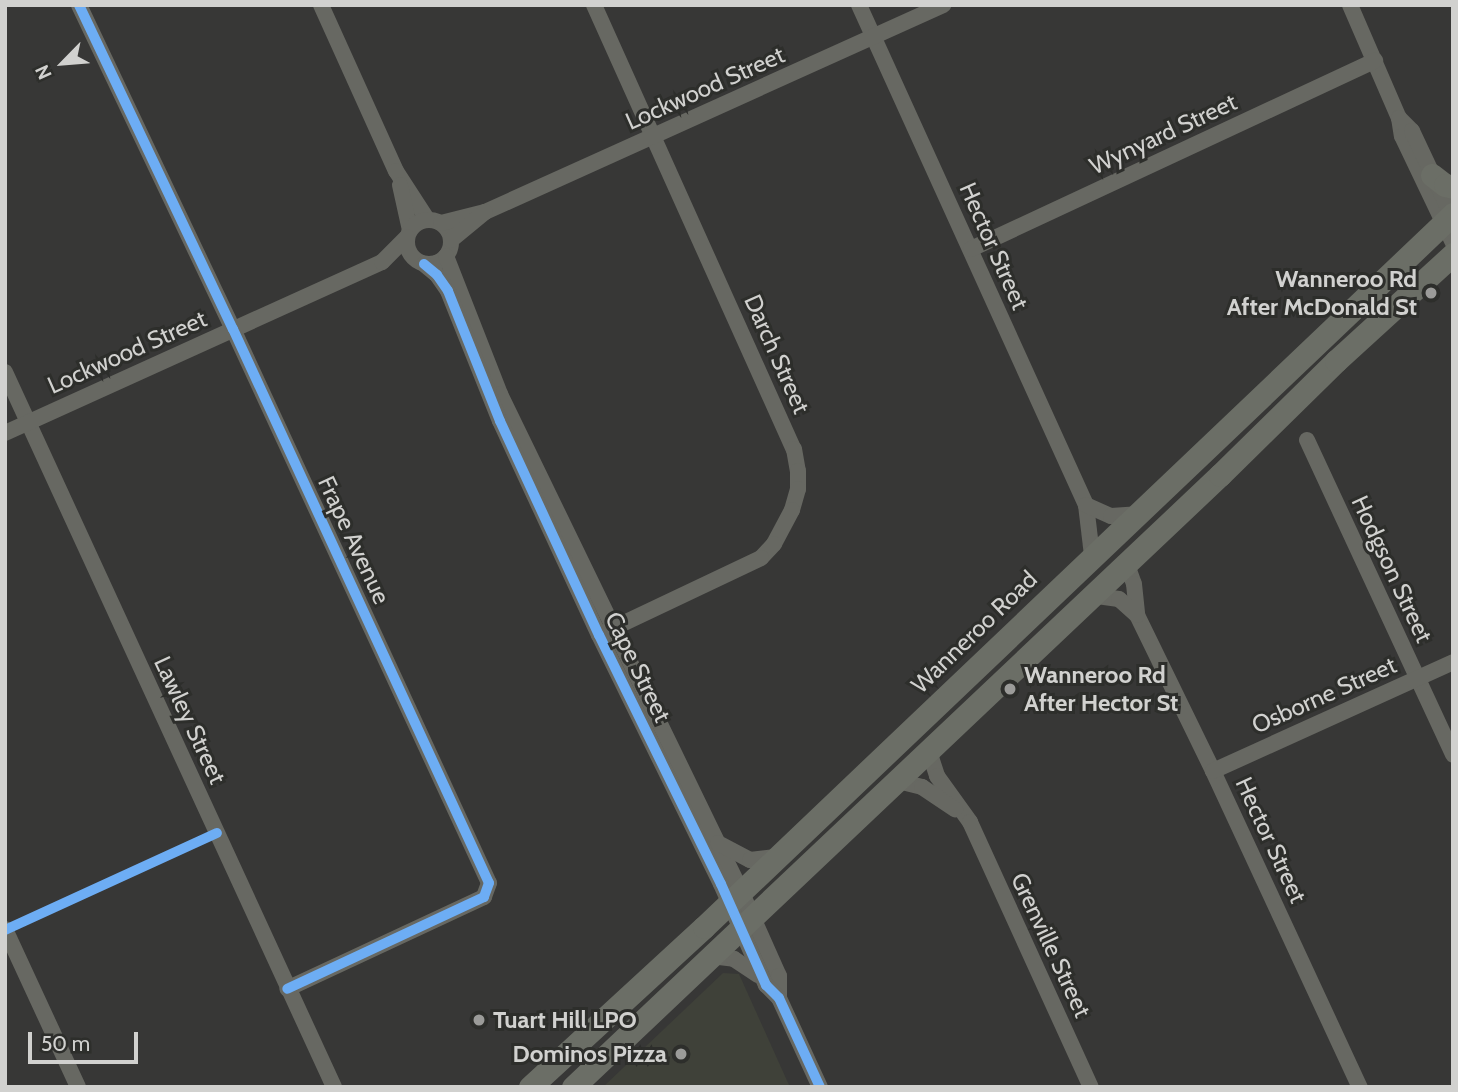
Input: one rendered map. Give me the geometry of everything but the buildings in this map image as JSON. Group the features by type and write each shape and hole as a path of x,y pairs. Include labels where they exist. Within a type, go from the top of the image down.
{"highway":[{"path":"1432,175 1445,186 1453,187"},
{"name":"Wanneroo Road","path":"530,1087 735,897 1092,555 1450,223"},
{"path":"573,1087 1336,361 1453,254"},
{"path":"559,1060 573,1065 634,1029"}],"street":[{"name":"Frape Avenue","path":"79,5 233,329 489,883 484,897 287,989"},
{"path":"321,5 396,171 434,221 449,248 438,262 421,262 408,251 408,233 396,171"},
{"name":"Darch Street","path":"594,5 794,449 798,489 783,529 761,558 606,632"},
{"name":"Hector Street","path":"859,5 1086,505 1092,555"},
{"name":"Lockwood Street","path":"434,221 485,212 943,5"},
{"path":"1350,5 1399,118 1402,136 1450,223"},
{"name":"Wynyard Street","path":"971,249 1375,61"},
{"path":"1399,118 1412,131 1450,223"},
{"name":"Lockwood Street","path":"449,248 485,212"},
{"path":"408,233 434,221"},
{"name":"Lockwood Street","path":"383,262 408,233"},
{"name":"Cape Street","path":"449,248 500,394 606,632 718,843 735,897"},
{"name":"Lockwood Street","path":"5,432 383,262 421,262"},
{"name":"Cape Street","path":"421,262 437,275 448,291 500,421 735,897 763,978 779,998 820,1087"},
{"name":"Lawley Street","path":"5,372 334,1087"},
{"name":"Hodgson Street","path":"1307,440 1453,755"},
{"path":"1086,505 1111,516 1137,514"},
{"name":"Hector Street","path":"1126,562 1134,584 1137,615 1360,1087"},
{"path":"1090,595 1119,599 1137,615"},
{"name":"Osborne Street","path":"1213,771 1453,662"},
{"name":"Grenville Street","path":"928,748 937,776 970,822 1091,1087"},
{"name":"Grenville Street","path":"894,780 934,793 970,822"},
{"path":"718,843 750,860 776,857"},
{"name":"Cape Street","path":"746,923 779,976 779,998"},
{"path":"5,929 78,1087"},
{"path":"711,956 746,964 763,978"}],"shaded area":[{"path":"723,973 739,974 789,1085 603,1087"}],"cycle path":[{"path":"79,5 233,329 489,883 484,897 287,989"},
{"path":"424,264 437,275 448,291 500,421 599,635 721,884 766,985 779,998 820,1087"},
{"path":"5,930 217,833"}],"place":[{"name":"Wanneroo Rd After McDonald St","path":"1431,293"},
{"name":"Wanneroo Rd After Hector St","path":"1010,689"},
{"name":"Tuart Hill LPO","path":"479,1020"},
{"name":"Dominos Pizza","path":"681,1054"}]}
